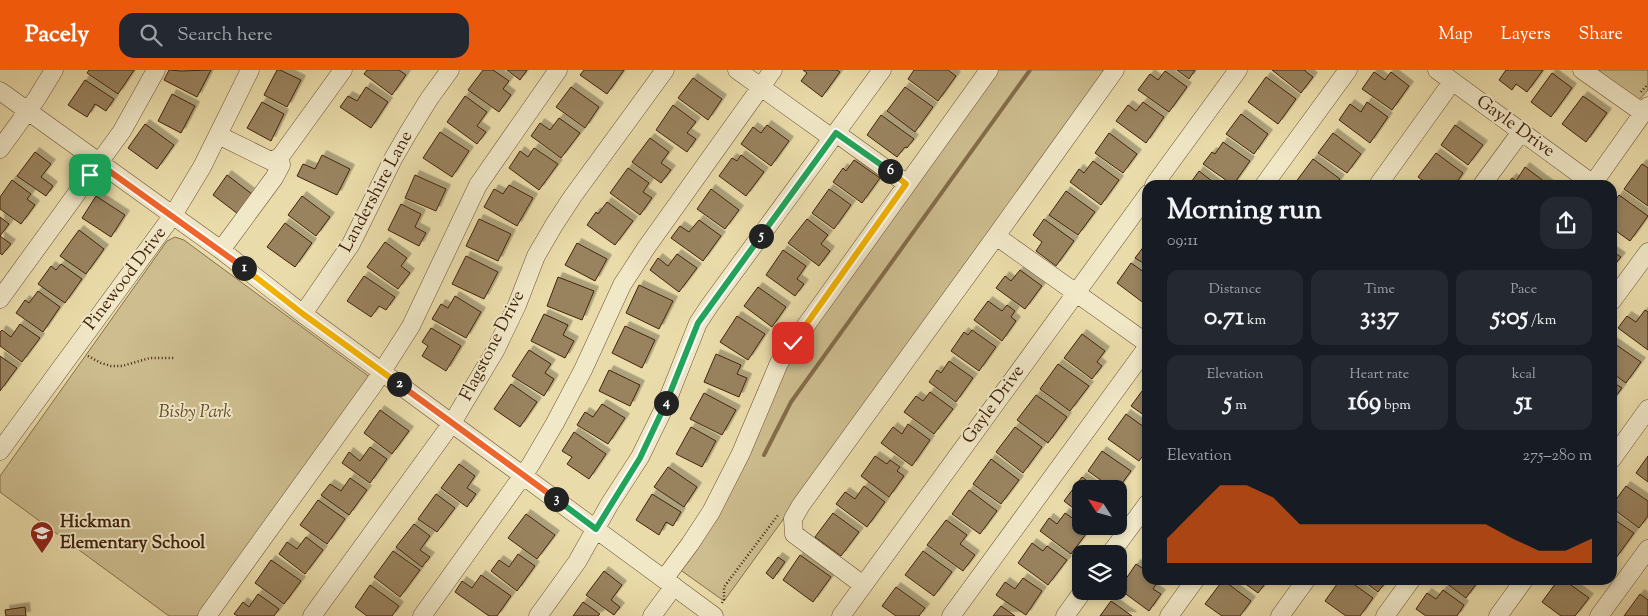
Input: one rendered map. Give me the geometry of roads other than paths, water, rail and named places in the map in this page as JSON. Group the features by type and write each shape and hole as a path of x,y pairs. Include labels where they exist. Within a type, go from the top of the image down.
{"street":[{"path":"0,150 37,98 54,70"},
{"path":"0,299 122,131 156,70"},
{"name":"Pinewood Drive","path":"0,451 173,216 202,167 250,70"},
{"path":"218,135 270,161 280,157 343,70"},
{"name":"Landershire Lane","path":"303,314 351,244 393,159 429,99 450,70"},
{"path":"207,616 374,384 410,326 478,185 558,70"},
{"name":"Flagstone Drive","path":"312,616 452,423 495,351 517,305 536,256 554,225 572,196 665,70"},
{"path":"737,70 906,184"},
{"path":"422,616 524,475 568,401 622,285 773,70"},
{"path":"538,616 577,562 647,443 665,406 698,323 882,70"},
{"path":"652,616 690,544 711,512 741,453 779,363 988,70"},
{"path":"863,585 794,534 793,519 801,505 1114,70"},
{"path":"1158,180 1238,70"},
{"path":"1268,180 1348,70"},
{"name":"Gayle Drive","path":"1437,70 1585,180"},
{"path":"1582,70 1646,109 1596,180"},
{"path":"1382,180 1452,82"},
{"path":"0,91 221,250 303,314 714,616"},
{"path":"1486,180 1521,132"},
{"path":"221,250 274,178 281,165 280,157"},
{"name":"Gayle Drive","path":"841,616 1142,202"},
{"path":"996,236 1142,341"},
{"path":"1617,295 1648,252"},
{"path":"951,616 1142,353"},
{"path":"1617,452 1648,409"},
{"path":"1117,545 1142,511"},
{"path":"1599,616 1648,549"},
{"path":"1169,616 1191,585"},
{"path":"1280,616 1302,585"},
{"path":"1385,616 1407,585"},
{"path":"1498,616 1520,585"},
{"path":"1064,616 1076,600"}],"waterway":[{"path":"764,455 791,402 1030,70"}],"place":[{"name":"Hickman Elementary School","path":"42,554"}],"park label":[{"name":"Bisby Park","path":"195,413"}]}
